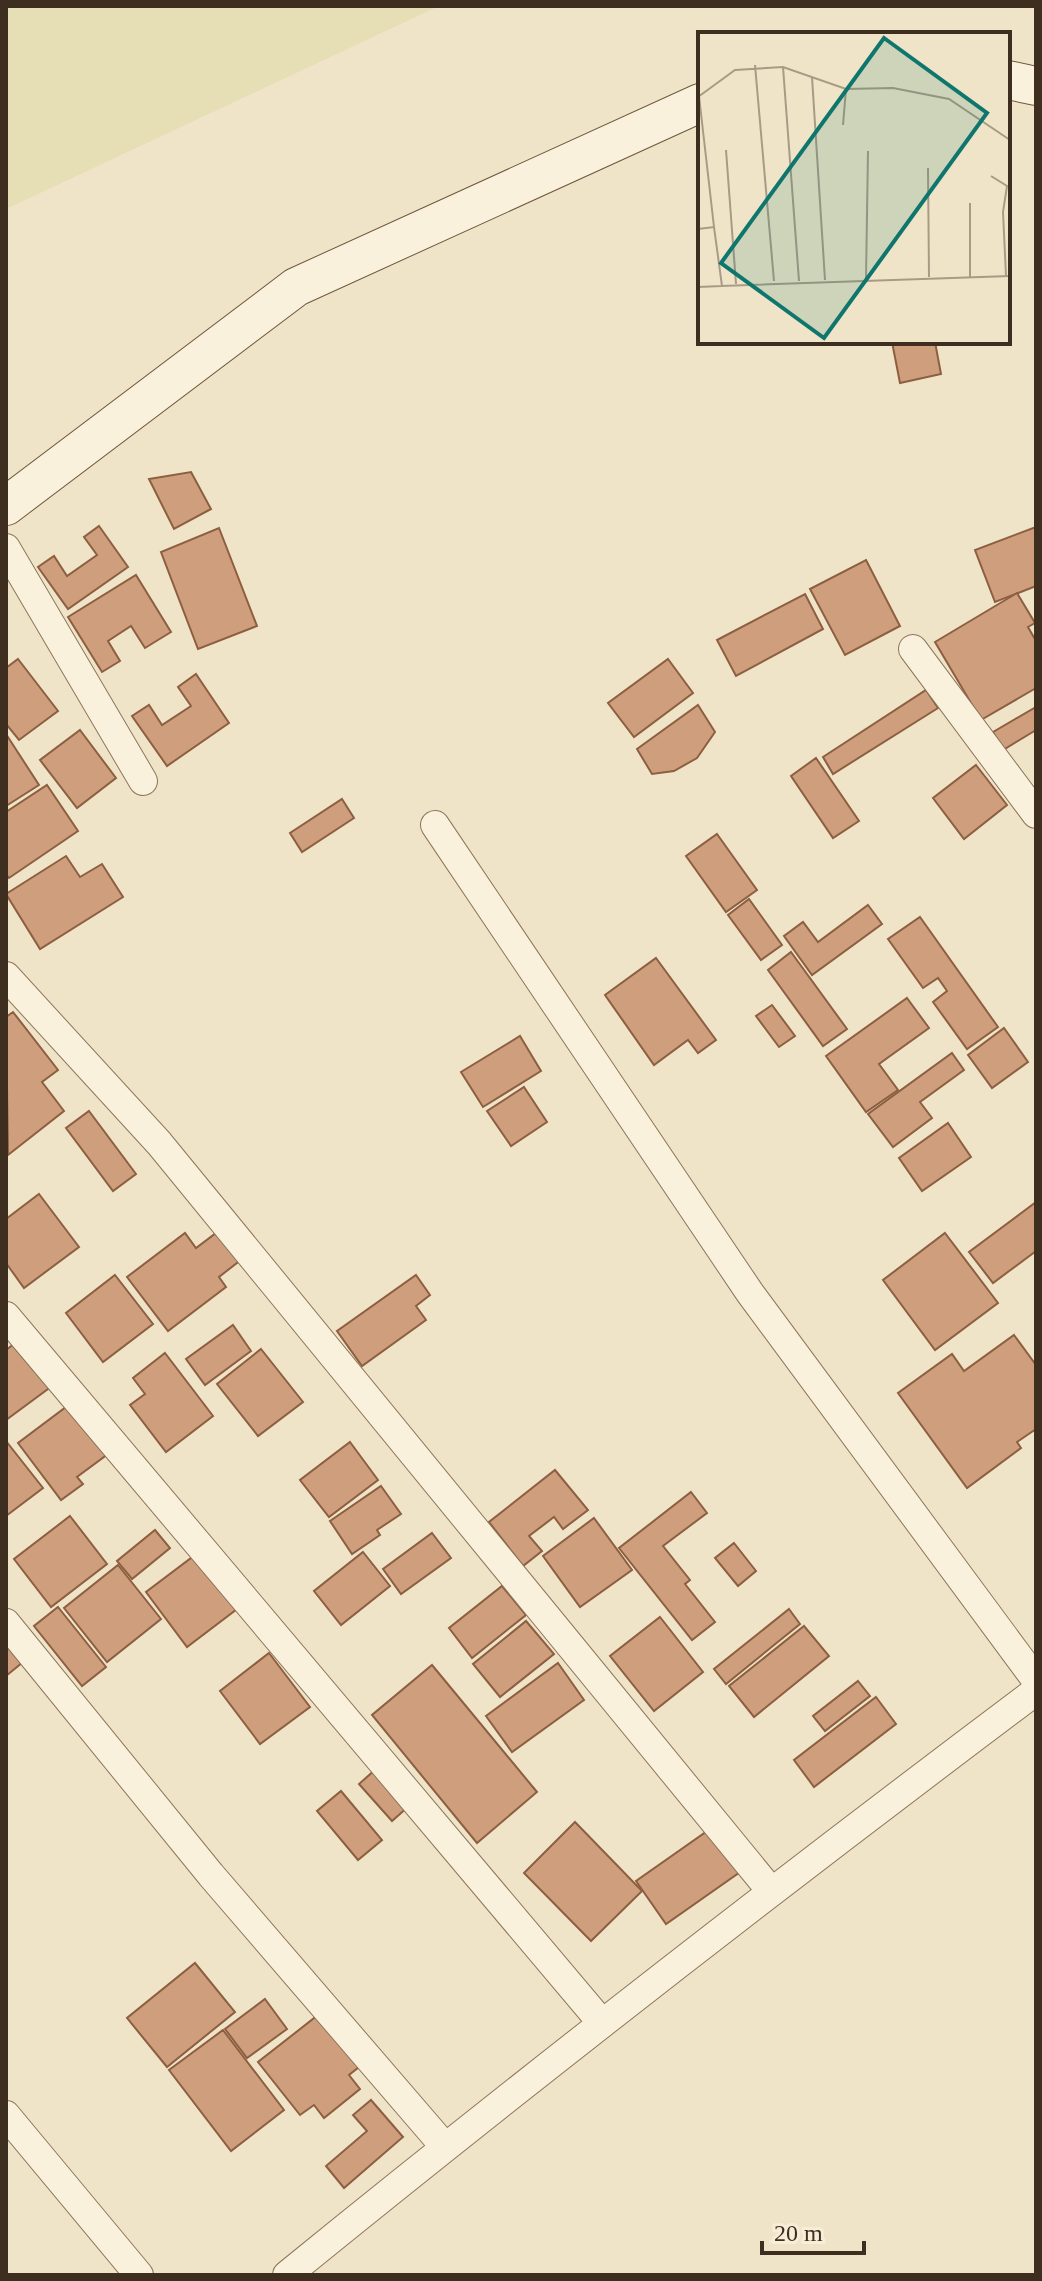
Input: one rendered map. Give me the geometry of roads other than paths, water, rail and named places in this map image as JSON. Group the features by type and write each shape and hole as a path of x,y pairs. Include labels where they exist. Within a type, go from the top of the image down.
{"street":[{"path":"1010,80 1036,86"},
{"path":"6,506 296,287 698,104"},
{"path":"6,548 143,781"},
{"path":"913,649 1036,814"},
{"path":"435,825 750,1293 1036,1680"},
{"path":"6,976 159,1143 771,1891"},
{"path":"6,1316 602,2023"},
{"path":"6,1623 211,1875 445,2147"},
{"path":"287,2275 771,1891 1036,1691"},
{"path":"6,2115 139,2275"}]}
